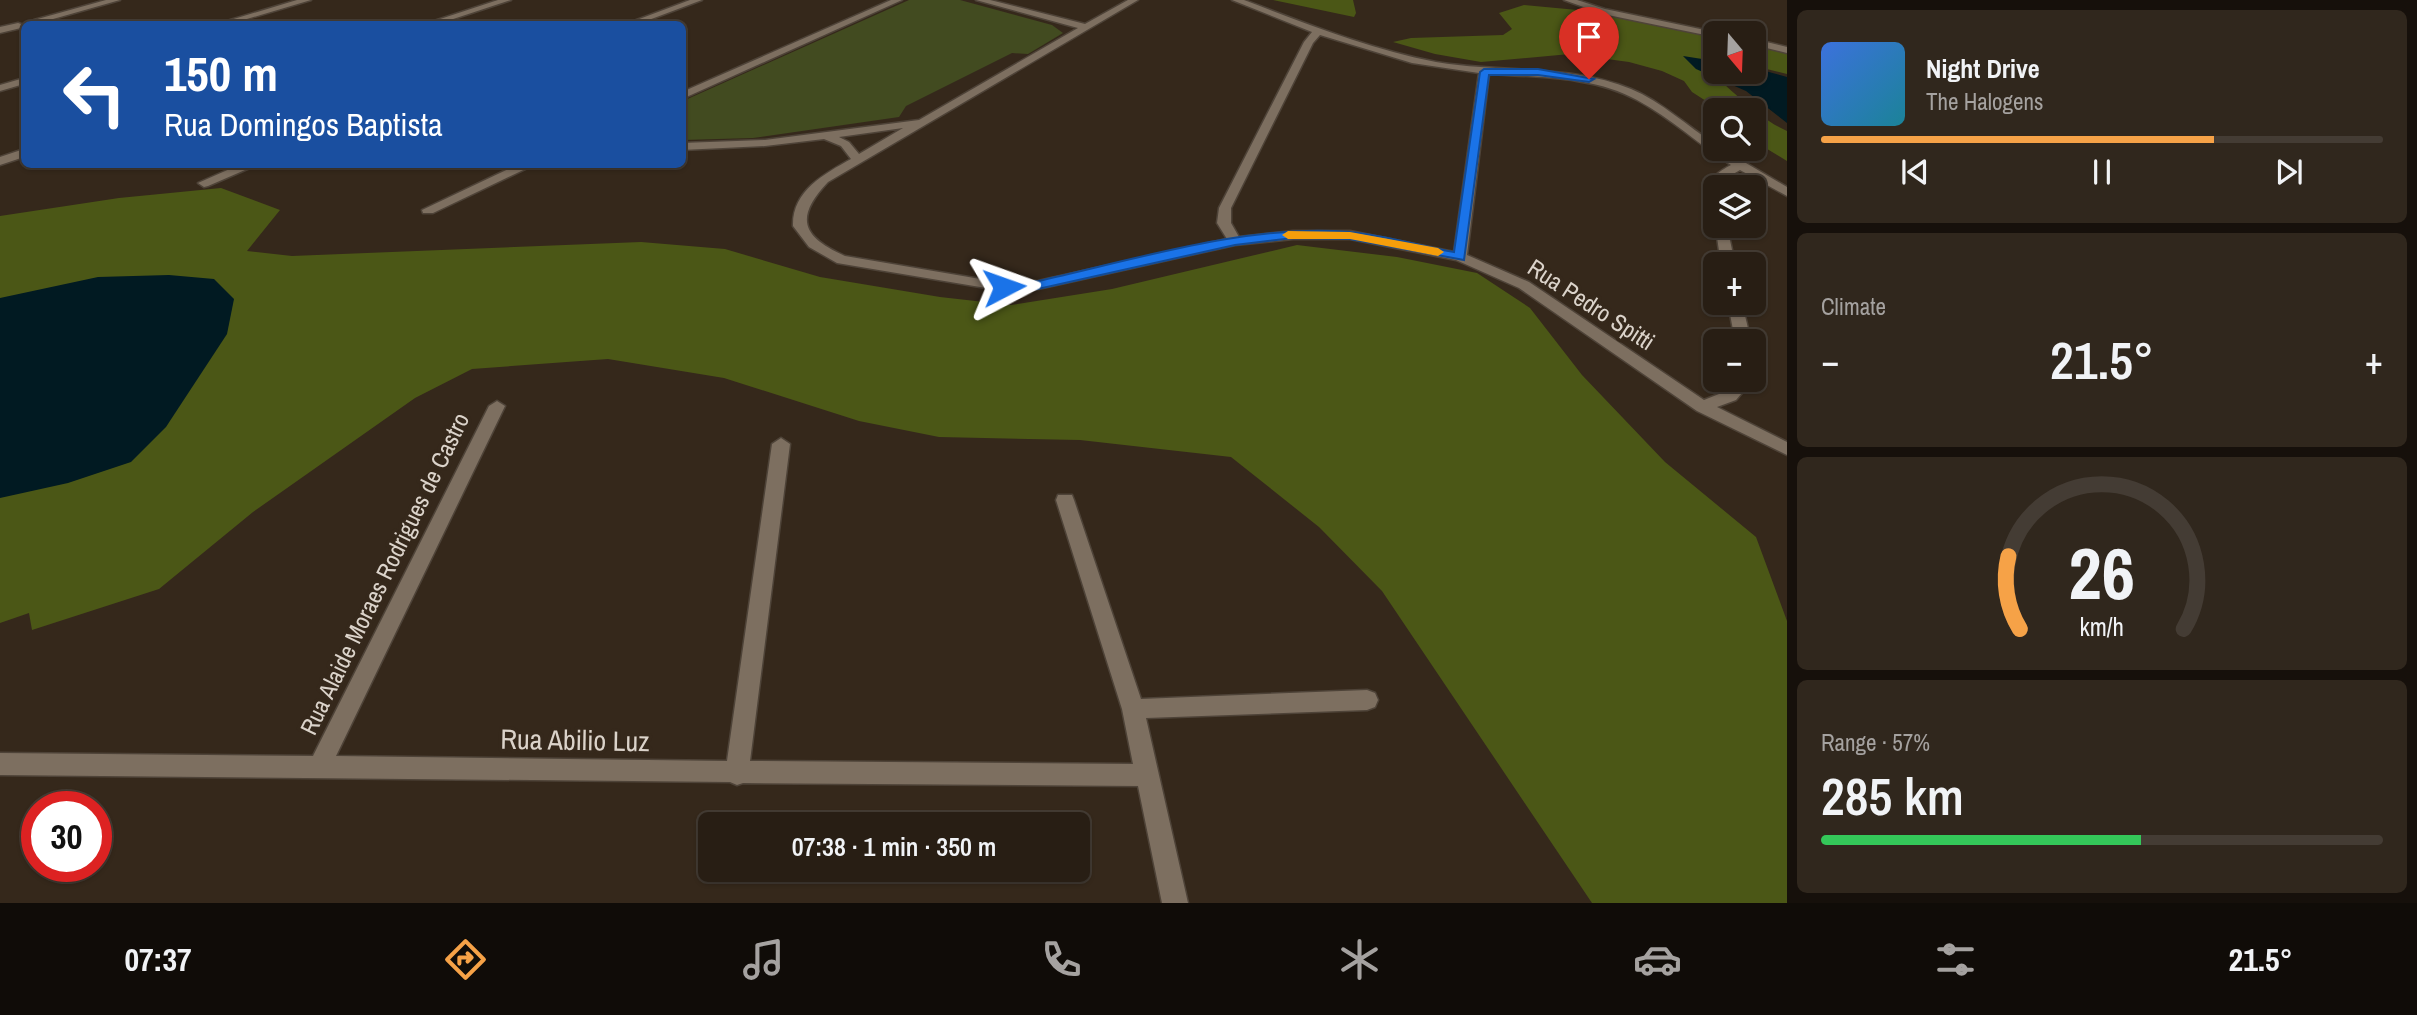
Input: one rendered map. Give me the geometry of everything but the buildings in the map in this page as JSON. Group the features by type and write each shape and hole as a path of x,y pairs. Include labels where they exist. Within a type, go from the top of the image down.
{"street":[{"path":"39,20 116,0"},
{"path":"233,21 307,0"},
{"path":"440,21 507,0"},
{"path":"639,21 698,0"},
{"path":"686,94 898,0"},
{"path":"980,0 1085,27"},
{"path":"823,134 845,144 858,160 1134,0"},
{"path":"1236,0 1319,31 1405,58 1484,72 1564,74 1618,87 1650,101 1704,142 1787,192"},
{"path":"1568,0 1595,9 1703,32"},
{"path":"0,30 18,26"},
{"path":"1235,242 1224,223 1225,208 1309,42 1319,31"},
{"path":"1766,43 1785,45"},
{"path":"1460,257 1484,72"},
{"path":"0,88 21,82"},
{"path":"686,147 765,143 906,123 923,123"},
{"path":"0,161 21,154"},
{"name":"Rua Pedro Spitti","path":"858,160 824,179 806,196 799,210 800,225 807,239 818,251 842,260 1004,287 1038,285 1235,242 1293,234 1350,235 1460,257 1524,285 1703,407 1787,449"},
{"path":"1722,175 1740,165"},
{"path":"204,183 243,168"},
{"path":"428,210 521,168"},
{"path":"1703,407 1734,392"},
{"name":"Rua Alaide Moraes Rodrigues de Castro","path":"320,765 497,406"},
{"path":"737,774 781,444"},
{"path":"1066,500 1133,709 1175,903"},
{"path":"1133,709 1367,700"},
{"name":"Rua Abilio Luz","path":"0,764 320,765 737,774 1149,775"}],"green space":[{"path":"909,0 960,0 1052,25 1063,33 1028,54 1012,53 906,106 899,117 753,138 686,140 686,100"},
{"path":"1273,0 1353,0 1356,13 1354,17"},
{"path":"1524,5 1599,12 1703,34 1703,60 1694,60 1703,67 1703,84 1724,84 1740,98 1703,99 1692,92 1684,81 1662,71 1629,62 1570,54 1481,62 1435,54 1393,42 1411,38 1503,35 1512,29 1499,13"},
{"path":"1766,48 1787,52 1787,74 1766,69"},
{"path":"1766,119 1787,131 1787,161 1766,148"},
{"path":"221,188 280,210 247,251 292,256 641,242 725,249 820,277 940,297 1011,305 1112,289 1297,245 1397,257 1477,273 1530,308 1582,375 1665,462 1756,537 1787,621 1787,903 1592,903 1382,591 1319,527 1231,457 1080,440 939,437 859,421 724,378 608,359 472,369 415,398 253,512 159,589 32,630 29,613 0,623 0,216 119,198"}],"water":[{"path":"1683,56 1703,59 1703,72"},
{"path":"1766,71 1787,77 1787,123 1766,107 1766,98 1755,98 1730,84 1766,84"},
{"path":"169,275 214,279 234,299 227,334 166,427 131,462 68,483 0,498 0,298 98,277"}],"slow traffic":[{"path":"1288,235 1350,235 1438,252"}],"route":[{"path":"1004,287 1038,285 1235,242 1293,234 1350,235 1460,257 1484,72 1538,72 1589,79"}]}
